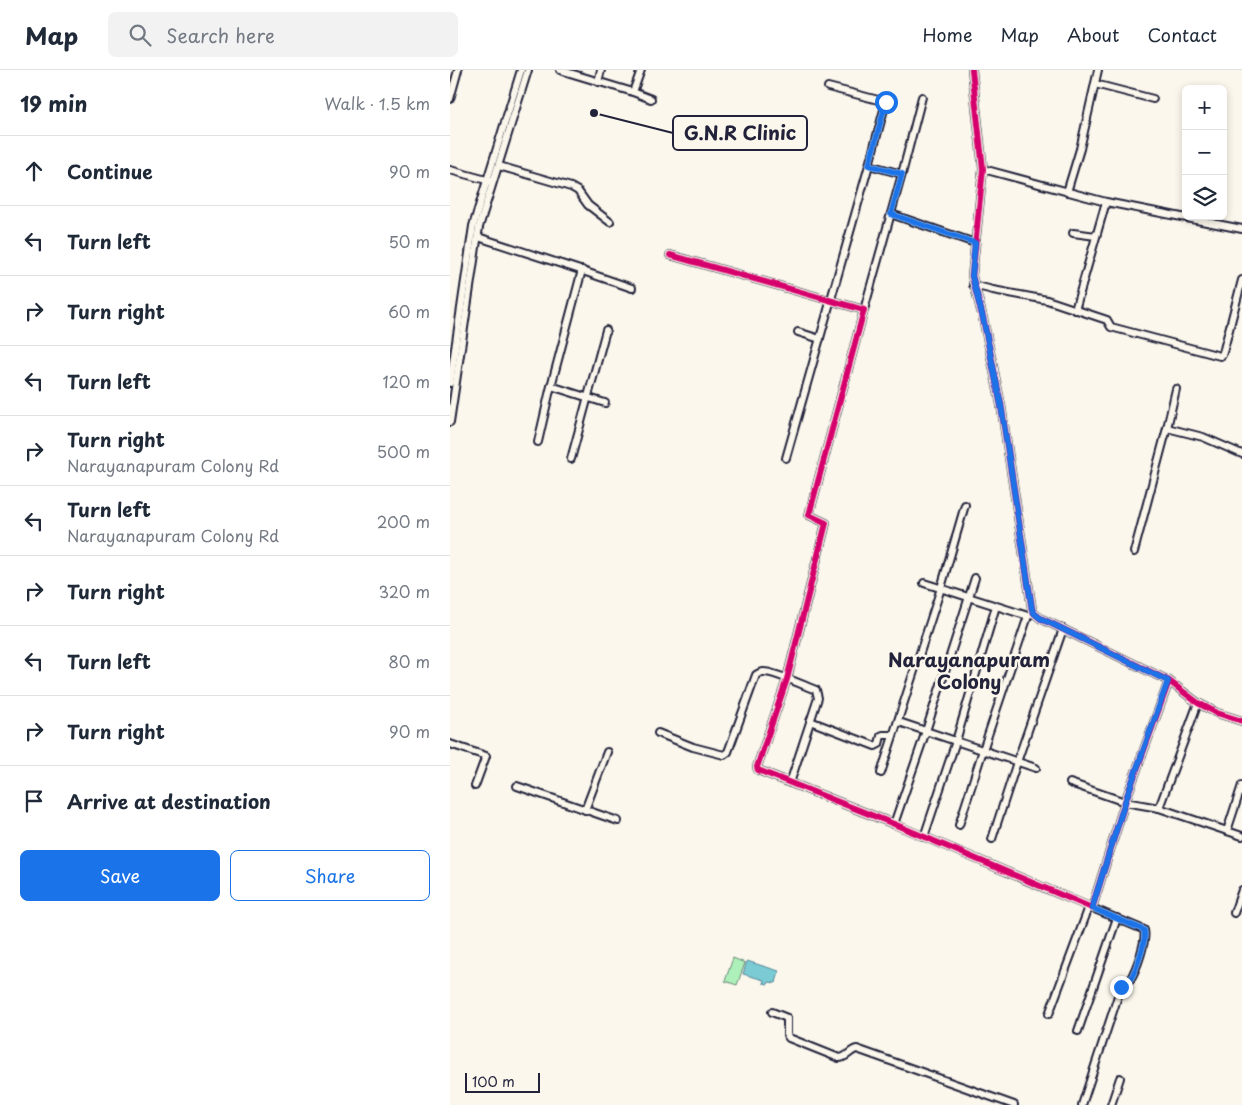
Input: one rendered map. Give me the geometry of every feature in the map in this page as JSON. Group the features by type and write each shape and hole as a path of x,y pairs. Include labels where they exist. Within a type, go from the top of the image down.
{"street":[{"path":"450,99 453,79 458,70"},
{"path":"450,422 479,227 521,70"},
{"path":"450,382 473,226 490,181 499,166 528,70"},
{"path":"598,82 601,70"},
{"path":"633,92 640,70"},
{"path":"959,825 1032,609 1001,405 983,318 973,285 972,276 983,169 972,70"},
{"path":"1067,192 1080,149 1098,70"},
{"path":"564,71 651,99"},
{"path":"1095,84 1153,99"},
{"path":"786,458 886,102 828,87"},
{"path":"922,97 809,515 826,523 787,679 757,768 1144,930 1145,941 1131,978 1121,987 1082,1105"},
{"path":"869,165 902,174"},
{"path":"499,166 571,187 578,191 588,205 610,222"},
{"path":"983,169 1106,202 1242,229"},
{"path":"450,170 490,181"},
{"path":"1075,310 1106,202"},
{"path":"891,214 975,243"},
{"path":"1074,233 1096,236"},
{"path":"478,237 632,288"},
{"path":"670,256 864,310"},
{"path":"538,442 582,270"},
{"path":"973,285 1047,300 1107,320 1111,327 1220,356 1224,349 1242,280"},
{"path":"571,459 606,330"},
{"path":"798,332 820,339"},
{"path":"551,386 605,403"},
{"path":"1134,552 1176,389"},
{"path":"1167,428 1203,436 1242,454"},
{"path":"881,773 941,588 965,505"},
{"path":"894,824 975,578"},
{"path":"924,583 996,606 1031,614 1168,681 1217,713 1242,721"},
{"path":"924,837 956,741 996,606"},
{"path":"992,839 1063,629"},
{"path":"658,733 694,747 724,755 728,752 756,674 766,672 787,679 816,690 818,698 790,783"},
{"path":"1049,1014 1091,907 1125,802 1168,681"},
{"path":"1159,808 1198,702"},
{"path":"810,721 875,746 879,744 883,734 893,735"},
{"path":"898,722 1036,768"},
{"path":"450,744 486,756 475,786"},
{"path":"585,810 607,752"},
{"path":"1070,783 1125,802 1159,808 1242,836"},
{"path":"1226,831 1242,784"},
{"path":"517,786 618,821"},
{"path":"1234,913 1242,890"},
{"path":"1078,1031 1118,918"},
{"path":"772,1012 787,1018 787,1035 789,1038 841,1058 857,1049 1014,1105"},
{"path":"1110,1105 1120,1078"}],"green space":[{"path":"733,958 745,963 737,985 725,981"}],"water":[{"path":"747,961 779,971 776,983 763,983 764,980 743,974"}],"cycle path":[{"path":"972,70 983,169 972,276 983,318 1001,405 1032,609 1040,618 1169,681 1198,703 1217,713 1242,721"},
{"path":"670,255 864,310 809,515 826,523 787,679 757,767 758,770 894,824 1092,908 1125,802 1169,681"}],"place":[{"name":"G.N.R Clinic","path":"594,113"}],"district":[{"name":"Narayanapuram Colony","path":"969,671"}],"route":[{"path":"886,102 869,165 902,174 891,214 975,243 973,285 983,318 1001,405 1032,609 1040,618 1168,681 1125,802 1092,908 1142,928 1145,932 1145,941 1131,978 1121,987"}]}
